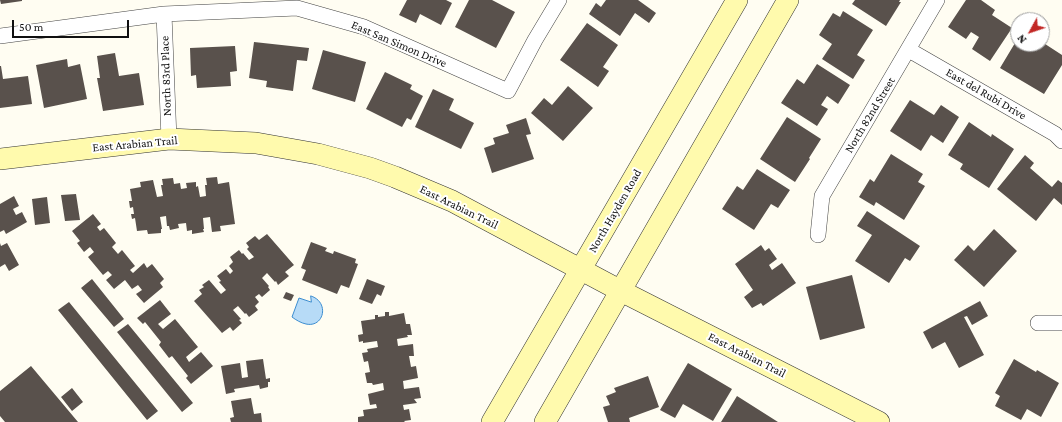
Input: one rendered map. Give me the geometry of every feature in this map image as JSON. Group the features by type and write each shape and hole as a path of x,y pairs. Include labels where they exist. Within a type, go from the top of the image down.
{"main road":[{"name":"North Hayden Road","path":"492,422 737,0"},
{"path":"546,422 788,0"},
{"name":"East Arabian Trail","path":"0,159 168,139 256,143 318,154 370,168 452,201 621,291 879,422"}],"street":[{"name":"East San Simon Drive","path":"0,36 164,14 297,8 364,27 508,91 535,40 559,0"},
{"name":"North 82nd Street","path":"818,235 822,196 937,0"},
{"name":"North 83rd Place","path":"164,14 168,139"},
{"name":"East del Rubi Drive","path":"909,50 1055,134 1062,141"},
{"path":"1038,323 1062,323"}],"water":[{"path":"311,296 321,303 323,309 321,318 317,322 306,324 292,317 299,298 311,302"}],"building":[{"path":"0,0 22,0 22,1 1,4"},
{"path":"407,0 446,0 452,3 441,25 420,14 416,23 399,15"},
{"path":"469,0 492,0 515,12 496,48 455,27"},
{"path":"606,0 638,0 656,13 649,23 635,13 620,36 589,14 596,3 601,7"},
{"path":"855,0 900,0 899,2 901,2 886,26 852,4"},
{"path":"966,0 981,0 995,10 992,15 1010,27 1010,31 990,61 972,49 979,37 971,32 966,39 948,27"},
{"path":"843,11 873,30 857,55 865,60 853,79 822,59 832,44 819,35 833,13 840,17"},
{"path":"587,23 618,45 603,67 609,71 598,87 560,60"},
{"path":"254,42 309,48 307,61 297,60 293,91 266,87 267,81 249,78"},
{"path":"235,46 237,71 230,72 231,86 197,88 196,75 191,76 190,48"},
{"path":"1050,47 1062,55 1062,65 1044,94 1000,68 1010,51 1050,52"},
{"path":"323,50 366,62 355,102 312,89"},
{"path":"115,53 119,76 139,73 144,105 103,111 97,78 100,78 97,56"},
{"path":"67,59 68,67 80,64 87,99 44,108 36,65"},
{"path":"817,64 850,85 838,104 827,96 821,105 828,109 817,126 781,103 797,79 804,84"},
{"path":"0,66 3,79 28,76 32,104 0,108"},
{"path":"385,72 412,85 410,89 423,96 411,120 407,118 402,127 366,109"},
{"path":"568,86 593,108 563,141 531,113 544,98 552,105"},
{"path":"433,89 454,99 449,110 474,123 461,149 415,127"},
{"path":"910,100 934,115 941,105 959,117 943,143 931,135 921,151 890,131"},
{"path":"787,117 821,139 795,182 760,159"},
{"path":"526,118 531,134 526,135 534,159 492,173 484,148 495,144 493,138 509,133 506,125"},
{"path":"969,122 991,137 992,134 1014,149 989,188 960,169 963,164 948,155"},
{"path":"891,154 923,174 918,182 925,186 904,220 876,202 874,206 859,197 870,179 874,182"},
{"path":"1025,155 1034,163 1030,168 1052,187 1058,180 1062,183 1062,205 1054,198 1036,221 997,189"},
{"path":"757,169 790,190 778,208 771,204 754,230 722,209 737,186 743,190"},
{"path":"217,177 218,184 229,182 235,224 220,226 221,231 212,232 210,217 203,218 204,232 192,234 192,230 187,231 186,223 178,224 179,228 170,230 169,226 167,226 166,216 160,217 162,229 161,233 148,234 147,230 137,231 135,218 132,219 131,214 134,214 133,207 130,208 129,201 132,201 130,189 141,187 140,182 153,180 157,197 163,196 161,185 163,185 162,179 173,178 174,184 180,183 181,189 187,188 186,183 196,182 196,187 198,186 200,197 206,196 206,178"},
{"path":"76,194 80,220 65,221 61,195"},
{"path":"14,196 19,206 13,209 16,215 22,212 27,222 6,234 4,230 0,232 0,204"},
{"path":"47,197 50,223 35,225 32,199"},
{"path":"867,211 920,246 910,261 905,258 889,283 855,261 872,235 857,226"},
{"path":"93,214 101,224 97,227 100,231 104,228 116,243 112,247 118,254 122,250 135,266 130,270 133,273 144,263 147,268 152,264 164,279 160,283 163,287 144,303 136,294 142,290 138,285 132,289 125,280 114,289 106,280 112,275 108,271 103,275 88,257 94,252 90,247 84,252 77,243 80,241 72,231"},
{"path":"994,229 1017,251 984,287 954,260 968,245 974,251"},
{"path":"267,234 294,265 285,272 289,276 278,285 276,281 275,282 267,273 262,278 269,286 268,287 270,290 262,297 259,294 255,297 259,302 255,306 258,310 249,317 238,306 233,310 241,319 239,320 242,323 233,331 230,327 222,333 194,301 202,294 199,290 204,287 202,285 209,280 221,294 226,290 219,282 221,281 217,276 226,269 230,274 233,271 229,266 233,262 230,257 239,250 249,260 254,257 247,249 249,247 246,243 255,236 259,240"},
{"path":"311,242 327,248 325,251 333,254 334,251 356,259 355,263 358,264 349,288 341,285 337,294 302,280 306,270 301,268"},
{"path":"0,243 1,246 7,243 19,265 9,271 5,264 0,267"},
{"path":"761,245 765,251 769,248 777,259 769,265 772,270 782,263 796,283 763,306 761,303 752,308 744,297 753,290 735,264"},
{"path":"852,275 865,328 820,340 806,287"},
{"path":"92,279 124,319 114,327 81,288"},
{"path":"367,279 385,286 381,296 377,294 372,304 359,299"},
{"path":"286,292 294,295 291,301 283,298"},
{"path":"160,300 171,314 158,324 163,329 175,319 198,347 186,357 189,362 201,352 213,366 191,384 186,378 188,376 172,356 169,358 159,345 161,342 145,322 143,324 137,318"},
{"path":"980,301 988,316 972,325 967,316 964,317 984,355 959,368 945,342 932,349 923,332"},
{"path":"69,302 158,411 147,420 58,310"},
{"path":"385,312 389,312 389,316 404,313 406,324 410,324 412,335 407,335 408,337 397,339 398,346 413,344 414,356 409,356 411,367 416,366 418,378 403,381 404,389 419,387 421,398 414,399 417,403 403,405 404,410 409,409 411,420 404,421 405,422 358,422 358,417 364,416 363,410 377,408 376,404 370,405 368,394 384,390 383,383 373,385 372,383 367,383 365,373 370,372 368,361 364,362 362,353 368,352 367,349 378,347 377,341 363,343 363,341 359,342 358,335 363,334 361,321 375,319 375,315 378,315 378,317 385,316"},
{"path":"128,324 193,403 182,412 117,332"},
{"path":"263,359 266,379 270,378 268,387 260,389 259,385 234,389 235,392 226,394 221,366 240,363 242,378 248,377 246,361"},
{"path":"1014,359 1059,383 1041,417 1027,409 1021,420 995,406 1000,396 995,393"},
{"path":"688,363 732,389 713,421 683,404 675,418 660,410"},
{"path":"31,366 78,422 5,422 0,416 0,391"},
{"path":"648,376 659,407 629,418 630,422 608,422 603,407 610,405 606,396 616,392 614,388"},
{"path":"72,388 83,402 72,411 61,397"},
{"path":"737,396 778,422 721,422"},
{"path":"251,398 254,414 261,413 262,422 231,422 230,418 234,417 231,401"}]}
